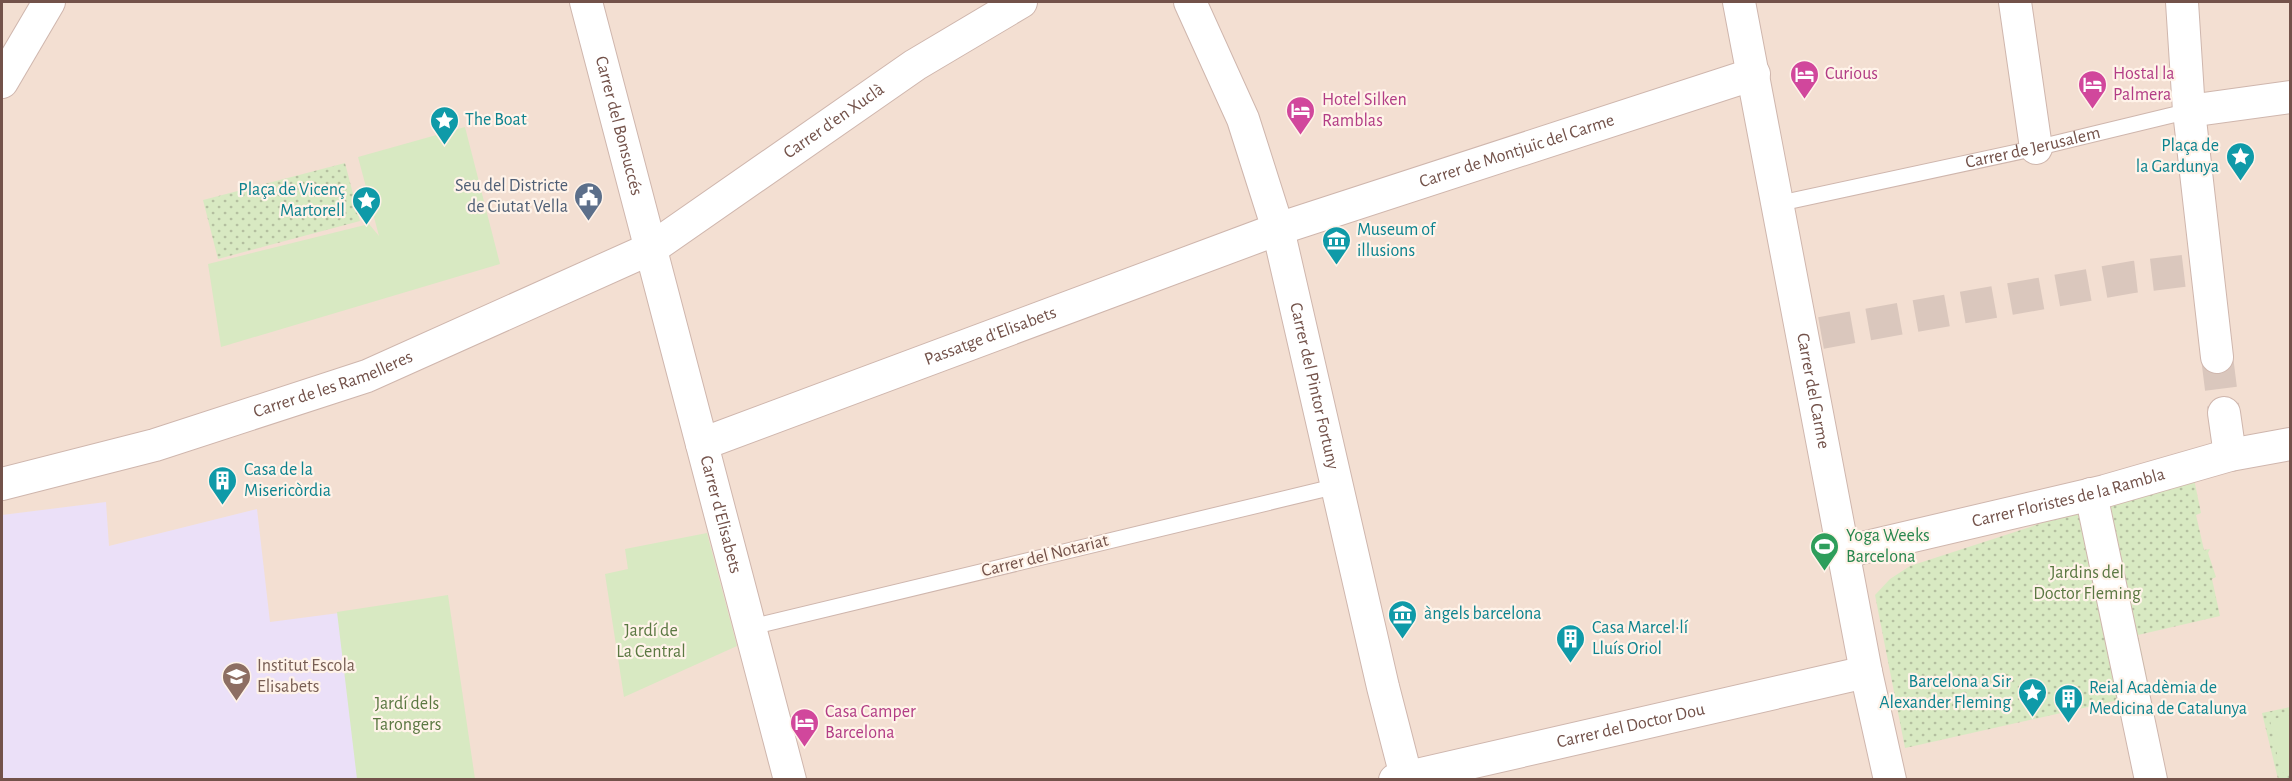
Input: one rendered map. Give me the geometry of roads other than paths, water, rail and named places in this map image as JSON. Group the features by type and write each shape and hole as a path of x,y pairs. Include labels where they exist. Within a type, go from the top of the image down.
{"street":[{"path":"2,82 49,2"},
{"name":"Carrer del Bonsuccés","path":"586,2 652,248"},
{"name":"Carrer d'en Xuclà","path":"652,248 915,65 1021,2"},
{"name":"Carrer del Pintor Fortuny","path":"1190,2 1243,119 1278,229 1403,779"},
{"name":"Carrer del Carme","path":"1739,2 1866,672 1890,780"},
{"path":"2015,2 2036,148"},
{"path":"2182,2 2203,269 2217,357"},
{"name":"Carrer de Montjuïc del Carme","path":"1278,229 1754,74"},
{"name":"Carrer de Jerusalem","path":"2189,111 2290,97"},
{"name":"Passatge d'Elisabets","path":"702,444 1278,229"},
{"name":"Carrer d'Elisabets","path":"652,248 790,780"},
{"name":"Carrer de les Ramelleres","path":"2,484 155,445 367,376 652,248"},
{"path":"2224,413 2230,455"},
{"name":"Carrer Floristes de la Rambla","path":"1845,552 2091,494 2230,455 2290,444"},
{"path":"2091,494 2151,780"},
{"name":"Carrer del Doctor Dou","path":"1403,779 1866,672"}],"lane":[{"name":"Carrer de Jerusalem","path":"1777,204 2036,148 2189,111"},
{"name":"Carrer del Notariat","path":"752,627 1337,486"}],"tunnel":[{"path":"1821,333 2133,277 2200,269"},
{"path":"2217,357 2224,413"}],"place":[{"name":"Curious","path":"1804,100"},
{"name":"Hostal la Palmera","path":"2092,110"},
{"name":"Hotel Silken Ramblas","path":"1301,136"},
{"name":"The Boat","path":"444,146"},
{"name":"Plaça de la Gardunya","path":"2240,182"},
{"name":"Seu del Districte de Ciutat Vella","path":"589,222"},
{"name":"Plaça de Vicenç Martorell","path":"366,226"},
{"name":"Museum of illusions","path":"1336,266"},
{"name":"Casa de la Misericòrdia","path":"223,506"},
{"name":"Yoga Weeks Barcelona","path":"1825,572"},
{"name":"àngels barcelona","path":"1403,640"},
{"name":"Casa Marcel·lí Lluís Oriol","path":"1571,664"},
{"name":"Institut Escola Elisabets","path":"236,702"},
{"name":"Barcelona a Sir Alexander Fleming","path":"2032,718"},
{"name":"Reial Acadèmia de Medicina de Catalunya","path":"2068,724"},
{"name":"Casa Camper Barcelona","path":"804,748"}],"park label":[{"name":"Jardins del Doctor Fleming","path":"2087,583"},
{"name":"Jardí de La Central","path":"651,641"},
{"name":"Jardí dels Tarongers","path":"407,714"}]}
